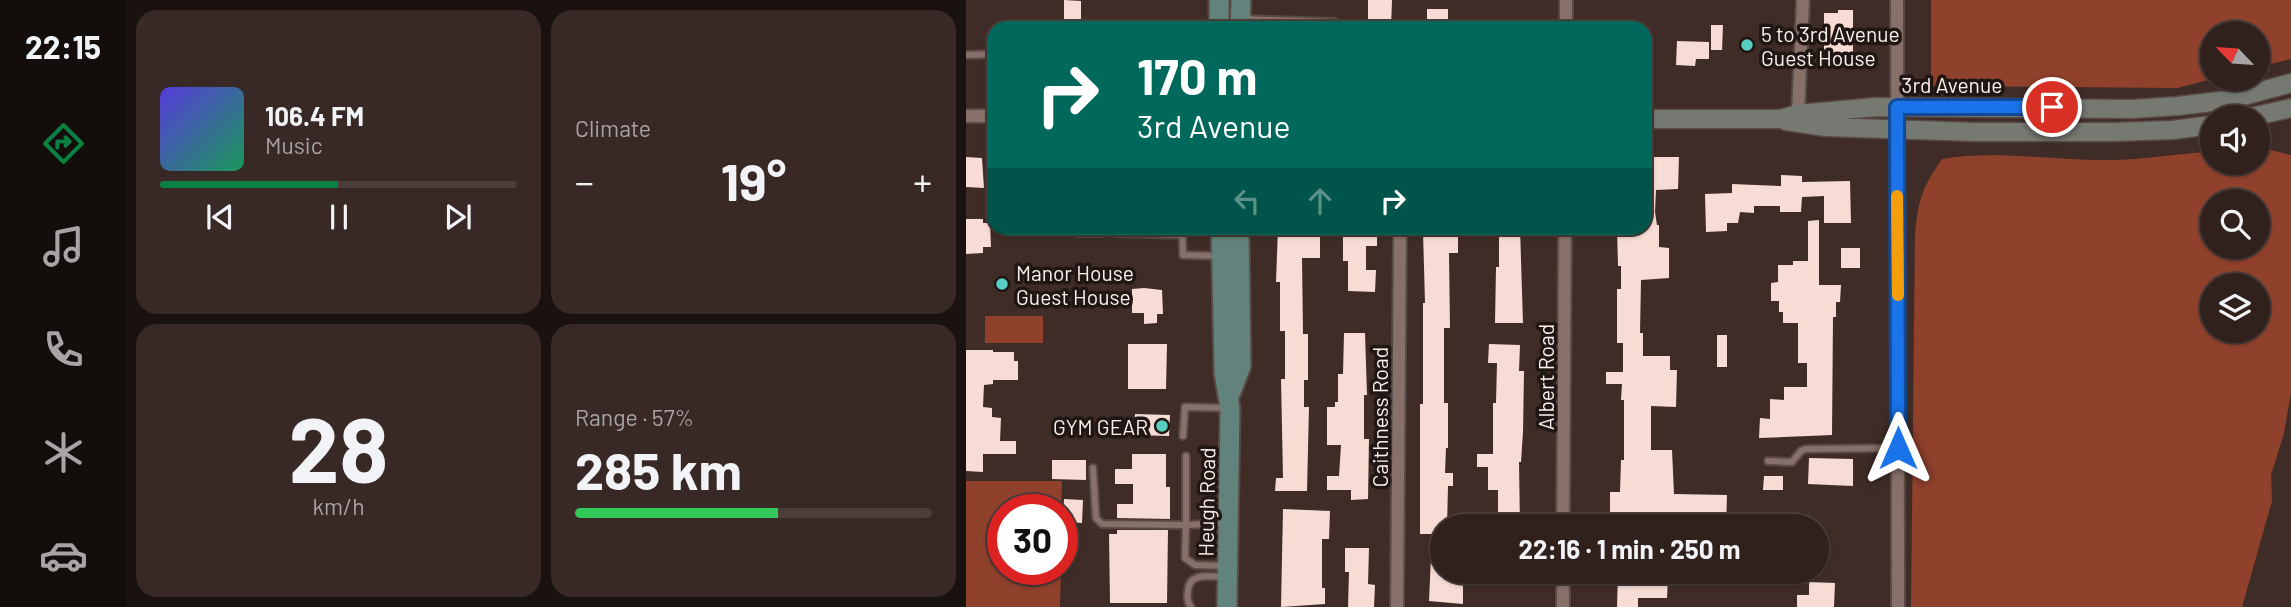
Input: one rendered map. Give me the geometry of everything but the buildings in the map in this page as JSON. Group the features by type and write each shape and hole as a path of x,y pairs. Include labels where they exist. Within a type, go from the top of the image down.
{"main road":[{"path":"1219,0 1219,21"},
{"name":"Heugh Road","path":"1224,235 1231,256 1241,366 1229,403 1227,607"},
{"name":"Heugh Road","path":"1231,256 1237,235"}],"street":[{"path":"1566,0 1566,21"},
{"path":"1798,114 1803,0"},
{"path":"1897,0 1898,607"},
{"name":"3rd Avenue","path":"1780,119 1798,114 1897,107 2132,109 2178,106 2228,100 2291,83"},
{"path":"2270,113 2291,108"},
{"path":"966,116 987,116"},
{"name":"3rd Avenue","path":"1652,119 1780,119 1816,126 1897,130 2115,132 2200,126"},
{"name":"Caithness Road","path":"1397,607 1400,235"},
{"name":"Albert Road","path":"1563,514 1565,235"},
{"path":"1563,584 1563,607"}],"lane":[{"path":"1240,16 1319,21"},
{"path":"966,55 987,54"},
{"path":"1182,235 1183,255 1231,256"},
{"path":"1183,436 1185,407 1229,403"},
{"path":"1768,461 1792,462 1806,449 1898,448"},
{"path":"1186,456 1185,558 1195,565 1227,571"},
{"path":"1093,468 1096,518 1102,524 1228,523"},
{"path":"1191,607 1187,601 1190,580 1227,571"}],"shaded area":[{"path":"1931,0 2291,0 2291,59 2270,64 2270,21 2200,21 2200,82 2177,88 1931,85"},
{"path":"2270,150 2291,155 2291,393 2284,433 2271,475 2272,501 2242,607 1911,607 1915,235 1922,195 1942,159 2002,155 2117,160 2200,153 2200,175 2270,175"},
{"path":"985,316 1043,316 1043,343 985,343"},
{"path":"966,481 1062,481 1062,494 987,494 987,585 1061,585 1060,607 966,607"}],"slow traffic":[{"path":"1897,196 1898,295"}],"place":[{"name":"5 to 3rd Avenue Guest House","path":"1747,45"},
{"name":"Manor House Guest House","path":"1002,284"},
{"name":"GYM GEAR","path":"1162,426"}],"route":[{"path":"1898,448 1897,107 2052,107"}]}
